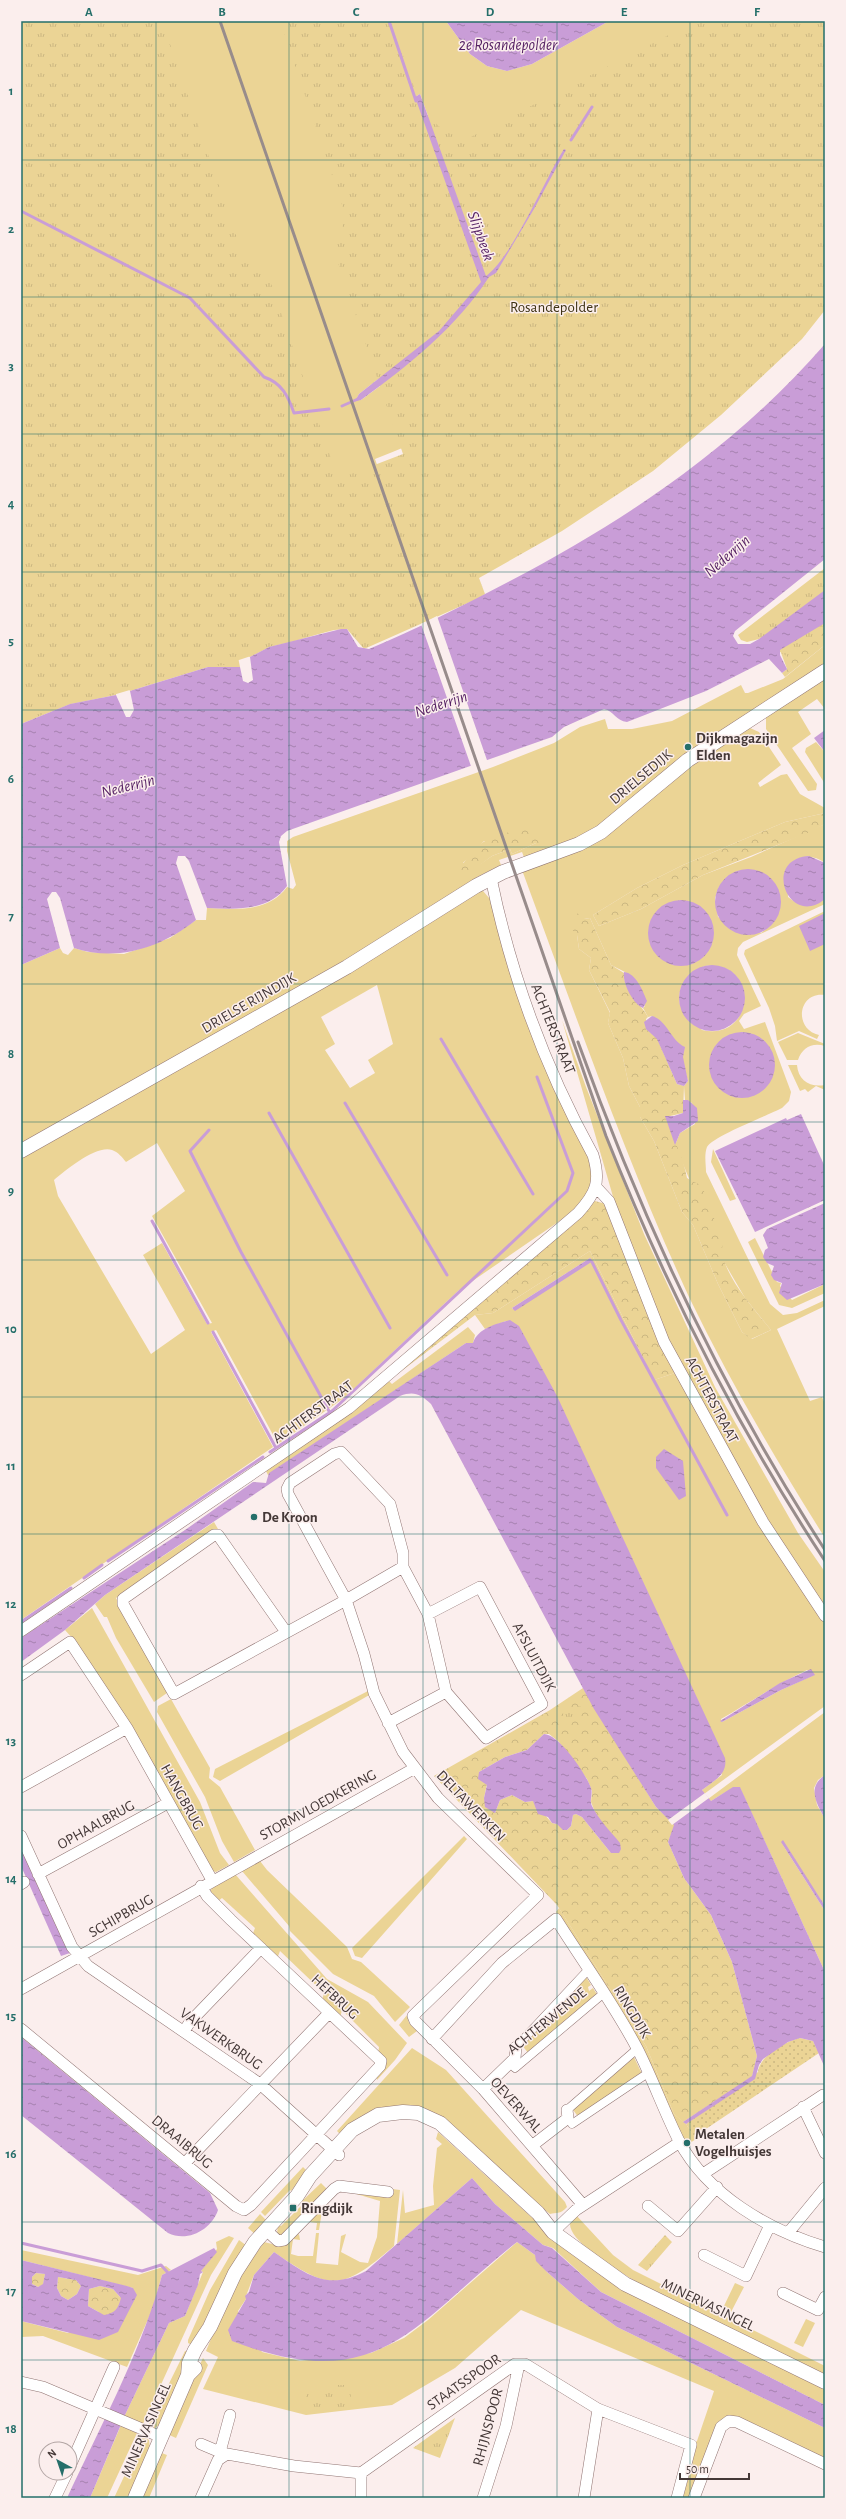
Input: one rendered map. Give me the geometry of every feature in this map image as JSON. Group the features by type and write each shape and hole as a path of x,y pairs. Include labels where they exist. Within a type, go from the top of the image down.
{"street":[{"name":"DRIELSEDIJK","path":"491,878 573,846 601,832 683,763 825,671"},
{"name":"DRIELSE RIJNDIJK","path":"21,1151 340,971 491,878"},
{"name":"ACHTERSTRAAT","path":"21,1631 349,1408 578,1214 590,1200 596,1187 597,1170 592,1155 533,1028 503,936 491,878"},
{"name":"ACHTERSTRAAT","path":"596,1187 609,1201 664,1342 763,1522 825,1616"},
{"name":"DELTAWERKEN","path":"403,1567 403,1553 390,1504 345,1454 341,1452 334,1454 290,1484 287,1489 346,1600 362,1648 374,1693 403,1752 438,1798 538,1895 413,2016 422,2029"},
{"path":"286,1632 220,1537 214,1535 123,1599 123,1604 174,1694 346,1600 403,1567"},
{"name":"AFSLUITDIJK","path":"403,1567 428,1614 446,1692 486,1738 542,1704 480,1587 428,1614"},
{"name":"HANGBRUG","path":"21,1675 70,1642 127,1728 212,1880"},
{"path":"388,1723 446,1692"},
{"path":"21,1787 127,1728"},
{"name":"STORMVLOEDKERING","path":"235,1868 374,1793 415,1768"},
{"name":"OPHAALBRUG","path":"38,1874 168,1803"},
{"path":"21,1836 57,1917 79,1957"},
{"name":"SCHIPBRUG","path":"21,1989 235,1868"},
{"name":"HEFBRUG","path":"201,1886 207,1896 381,2062 380,2066 316,2134"},
{"name":"RINGDIJK","path":"432,2039 502,1963 556,1919 604,1993 637,2049 680,2142 703,2174 717,2188 742,2208 770,2225 788,2234 825,2246"},
{"path":"184,2031 190,2022 261,1948"},
{"name":"VAKWERKBRUG","path":"79,1957 88,1966 260,2084 336,2153"},
{"name":"ACHTERWENDE","path":"483,2089 515,2058 516,2047 588,1970"},
{"name":"ACHTERWENDE","path":"510,2063 515,2068 604,1993"},
{"path":"185,2163 329,2013"},
{"name":"DRAAIBRUG","path":"21,2029 236,2206 244,2210 316,2134"},
{"name":"OEVERWAL","path":"422,2029 483,2089 533,2145 583,2205"},
{"path":"533,2145 637,2049"},
{"path":"567,2114 572,2124 648,2073"},
{"path":"703,2174 803,2107 824,2095"},
{"path":"803,2107 825,2153"},
{"name":"MINERVASINGEL","path":"135,2498 188,2375 189,2364 201,2339 210,2327 235,2273 266,2230 296,2196 307,2190 336,2153 360,2134 383,2122 411,2120 447,2131 580,2251 625,2284 825,2382"},
{"path":"556,2228 583,2205 680,2142"},
{"path":"266,2230 278,2241 284,2240 334,2189 339,2186 388,2192"},
{"path":"648,2206 678,2231 717,2188"},
{"path":"788,2234 825,2188"},
{"path":"704,2255 746,2276 770,2225"},
{"path":"783,2293 818,2310 825,2297"},
{"name":"STAATSSPOOR","path":"361,2473 515,2364 525,2364 598,2409 691,2445 677,2498"},
{"name":"RHIJNSPOOR","path":"483,2498 506,2426 519,2364"},
{"path":"78,2451 99,2410 114,2367"},
{"path":"21,2382 43,2387 161,2437"},
{"path":"584,2498 598,2409"},
{"path":"201,2498 221,2454 230,2415"},
{"path":"694,2498 721,2427 729,2421 737,2422 825,2464"},
{"path":"201,2444 221,2454 294,2466 361,2473 361,2498"},
{"path":"55,2498 63,2481"}],"green space":[{"name":"Rosandepolder","path":"21,21 446,21 470,54 487,66 507,71 532,64 609,21 825,21 825,158 818,165 699,271 645,314 598,347 537,384 505,401 408,446 375,459 429,613 368,641 362,640 353,621 349,622 347,629 334,630 269,647 250,657 242,651 238,657 240,667 208,667 130,691 123,679 116,684 116,695 70,704 21,724","holes":["420,94 488,279 443,334 387,381 361,400 356,400 359,394 439,331 481,282 415,97"]},
{"name":"Rosandepolder","path":"21,21 162,21 244,258 255,269 266,269 338,479 403,454 332,245 342,235 344,211 280,21 391,21 422,110 445,132 461,137 463,141 696,21 825,21 825,310 802,339 721,415 653,471 562,531 479,578 485,594 477,599 364,649 347,629 334,629 269,647 251,656 224,665 207,667 113,695 70,704 21,723"},
{"path":"825,568 825,590 759,639 747,642 741,640 738,635"},
{"path":"825,578 825,632 788,657 750,632"},
{"path":"825,623 825,645 785,677 782,673 787,669 780,650"},
{"path":"825,645 825,666 600,827 579,837 524,857 522,852 499,860 501,865 477,877 382,939 21,1145 21,965 60,948 63,953 68,955 74,948 88,952 124,954 170,938 196,920 206,920 207,908 240,909 261,905 271,901 287,887 293,889 296,885 287,851 287,841 293,837 493,767 554,743 580,727 605,719 608,729 632,729 672,721 741,685 745,693 748,693 783,679","holes":["484,841 543,843 536,843 512,854 510,849 492,856 479,865 463,863"]},
{"path":"825,676 825,709 817,699 798,712 811,734 792,748 817,784 816,790 808,791 766,729 766,715"},
{"path":"750,728 759,732 781,765 758,783 760,787 781,775 787,774 800,794 825,808 825,813 785,822 683,865 637,888 593,915 599,926 641,909 703,875 751,857 825,824 825,863 815,858 804,857 795,860 787,868 788,897 795,902 825,899 825,904 743,942 738,948 737,955 761,1006 744,1014 739,1021 744,1029 765,1022 791,1092 789,1101 782,1108 711,1142 707,1147 705,1156 706,1172 770,1304 783,1315 797,1313 825,1300 825,1306 777,1329 810,1401 822,1397 825,1404 825,1538 771,1449 704,1328 643,1192 601,1085 522,870 541,864","holes":["719,887 771,925 761,933 718,917 715,898","590,918 611,965 625,972 645,1006 643,1008 648,1017 652,1016 668,1032 677,1045 683,1060 688,1081 684,1086 685,1100 692,1103 695,1124 680,1133 675,1145 724,1262 745,1298 771,1330 752,1339 742,1332 718,1284 693,1225 682,1212 654,1141 640,1117 640,1107 629,1086 623,1058 608,1023 610,1013 589,970 591,958 579,949 577,935 584,919","651,922 663,960 653,948 651,943","705,966 723,968 735,975 742,987 744,1000 741,1013 733,1024 720,1030 702,1030 680,1005 679,998 682,986 688,977","741,1032 750,1033 764,1042 772,1056 773,1073 770,1081"]},
{"path":"816,742 825,752 825,784 805,752 806,748"},
{"path":"825,813 825,824 810,832 703,875 641,909 599,926 593,915 637,888 683,865 785,822"},
{"path":"531,829 540,830 543,843 536,843 512,854 510,849 492,856 464,877 460,871 472,851 480,844 498,835"},
{"path":"479,891 483,891 490,899 506,960 595,1173 594,1181 577,1209 458,1291 344,1398 278,1444 216,1330 211,1332 273,1447 21,1620 21,1157 82,1125 388,948","holes":["377,985 393,1044 368,1060 375,1073 350,1088 325,1050 335,1044 321,1017","157,1143 185,1191 152,1216 212,1323 207,1324 162,1243 143,1255 185,1330 151,1354 58,1196 54,1180 82,1159 98,1151 105,1149 112,1150 118,1153 126,1162"]},
{"path":"825,911 825,995 816,995 809,999 804,1004 802,1011 802,1019 805,1026 819,1035 817,1039 799,1031 777,1041 775,1026 769,1008 744,954 745,950"},
{"path":"579,913 584,919 590,918 611,965 624,973 624,979 629,991 648,1017 646,1019 646,1029 657,1038 677,1084 684,1086 683,1113 666,1117 687,1178 702,1186 723,1242 722,1252 725,1264 738,1288 771,1330 751,1339 742,1332 718,1284 693,1225 682,1212 654,1141 640,1117 640,1107 629,1086 623,1058 608,1023 610,1012 589,970 591,958 579,949 577,935 570,927 572,916"},
{"path":"562,1020 586,1087 644,1234 715,1387 798,1533 825,1572 825,1611 767,1523 682,1369 659,1319 616,1207"},
{"path":"798,1033 825,1044 825,1046 816,1045 808,1047 802,1052 798,1060 787,1060 778,1042"},
{"path":"788,1065 797,1065 802,1079 810,1084 820,1086 825,1085 825,1090 816,1086 808,1092 805,1089 800,1091"},
{"path":"713,1149 736,1199 730,1201 711,1162"},
{"path":"595,1201 606,1204 678,1372 654,1380 590,1251 493,1313 475,1315 395,1376"},
{"path":"755,1238 777,1282 781,1283 780,1286 792,1300 825,1284 825,1293 792,1308 779,1305 748,1242"},
{"path":"590,1251 654,1380 678,1372 825,1620 825,1706 704,1794 702,1790 722,1775 506,1321 485,1329 475,1315 493,1313","holes":["590,1258 592,1261 512,1309 512,1308","807,1670 814,1675 781,1690 722,1722 721,1719 774,1687"]},
{"path":"468,1327 475,1335 473,1343 466,1343 268,1475 265,1469 387,1379 392,1384"},
{"path":"214,1522 218,1529 116,1598 167,1693 154,1702 116,1638 107,1617 104,1617 95,1604 105,1595"},
{"path":"92,1608 200,1802 220,1853 229,1865 216,1872 212,1871 73,1639 65,1630"},
{"path":"583,1688 656,1807 675,1825 668,1842 684,1878 711,1915 732,1962 757,2056 752,2077 683,2122 674,2114 646,2046 557,1905 434,1776 550,1710","holes":["544,1734 549,1734 558,1741 587,1779 592,1791 591,1802 611,1853 582,1817 576,1814 573,1815 571,1826 567,1830 557,1824 552,1823 533,1801 525,1802 512,1795 500,1800 495,1813 484,1798 487,1784 479,1772 505,1757 527,1750"]},
{"path":"370,1690 371,1694 220,1781 213,1777 215,1769"},
{"path":"171,1699 210,1768 209,1778 220,1787 255,1850 234,1862 222,1841 205,1797 157,1712 158,1706"},
{"path":"566,1705 571,1709 580,1706 583,1710 576,1720 569,1721 561,1711"},
{"path":"825,1712 825,1775 818,1780 814,1788 817,1805 825,1819 825,1906 781,1842 825,1911 825,1972 740,1788 724,1793 711,1801 708,1799"},
{"path":"464,1836 467,1839 362,1958 355,1956 352,1948"},
{"path":"260,1861 267,1870 347,1947 352,1959 361,1962 410,2007 395,2022 374,1996 333,1974 290,1931 289,1926 242,1871"},
{"path":"235,1874 327,1979 368,2002 407,2043 395,2060 377,2080 376,2076 386,2063 378,2054 379,2047 342,2010 340,2018 322,2001 324,1993 280,1951 277,1959 252,1936 255,1928 222,1898 217,1902 210,1892 213,1886"},
{"path":"559,1908 646,2046 674,2114 686,2124 696,2139 687,2145 556,1912"},
{"path":"585,1975 591,1985 588,1987 589,1991 593,1988 598,1996 529,2054 521,2044"},
{"path":"407,2015 409,2023 417,2031 409,2037 399,2025"},
{"path":"800,2038 813,2041 819,2053 694,2137 686,2124 758,2072 763,2060 774,2050 788,2042"},
{"path":"412,2048 446,2070 565,2202 567,2207 565,2210 550,2214 418,2109 340,2134 337,2131"},
{"path":"633,2055 643,2076 579,2118 571,2107"},
{"path":"438,2132 529,2215 602,2274 825,2389 825,2405 601,2292 553,2248 543,2245 495,2204 472,2178 397,2244 403,2190 405,2213 434,2205 433,2186 437,2148 442,2144 436,2139"},
{"path":"303,2167 307,2171 291,2191 290,2190 265,2216 261,2212"},
{"path":"321,2183 328,2190 312,2207 310,2205 301,2214 303,2216 281,2236 277,2234 278,2224 281,2226 303,2204 301,2202"},
{"path":"392,2189 400,2190 394,2246 361,2272 348,2278 335,2281 323,2279 309,2274 274,2252 254,2275 246,2299 238,2311 262,2352 300,2361 371,2353 404,2338 428,2320 517,2242 535,2255 547,2272 578,2299 617,2327 825,2428 825,2461 728,2418 719,2421 716,2426 691,2498 682,2498 693,2464 690,2460 694,2443 697,2441 714,2391 521,2310 455,2368 392,2405 306,2415 203,2389 218,2357 206,2351 232,2288 264,2242 280,2246 299,2234 300,2240 293,2239 291,2254 298,2256 313,2256 316,2233 319,2233 316,2263 338,2265 341,2236 346,2234 341,2252 360,2262 368,2263 377,2237 380,2201 353,2193"},
{"path":"326,2204 329,2205 328,2211 322,2211 319,2230 316,2230 317,2223 310,2222 311,2219"},
{"path":"260,2214 267,2221 256,2235 248,2228"},
{"path":"576,2215 613,2255 633,2270 825,2366 825,2376 682,2307 640,2284 604,2261 579,2241 570,2224"},
{"path":"665,2235 672,2242 647,2271 638,2265"},
{"path":"229,2236 234,2238 211,2275 143,2424 124,2417 169,2323 185,2316 203,2272 201,2271 217,2249 216,2242"},
{"path":"239,2240 247,2246 194,2346 188,2343 188,2340 210,2290"},
{"path":"21,2250 138,2275 166,2266 171,2270 162,2275 153,2308 127,2367 43,2336 21,2337 21,2321 68,2333 133,2288 21,2260"},
{"path":"36,2273 45,2274 43,2285 38,2287 32,2284 32,2277"},
{"path":"58,2277 76,2280 81,2286 77,2294 68,2300 61,2296 57,2288"},
{"path":"735,2283 744,2287 731,2312 723,2308"},
{"path":"100,2286 113,2289 121,2298 116,2310 104,2315 88,2306 89,2289"},
{"path":"806,2319 815,2323 803,2347 794,2343"},
{"path":"185,2351 190,2352 160,2424 154,2429 148,2426"},
{"path":"203,2358 208,2365 176,2438 167,2434"},
{"path":"325,2385 350,2385 351,2400 348,2407 316,2409 306,2404 306,2393"},
{"path":"455,2418 440,2458 413,2448"},
{"path":"121,2425 137,2433 107,2498 90,2498"},
{"path":"143,2436 149,2440 150,2449 128,2498 114,2498"},
{"path":"159,2452 167,2455 149,2498 139,2498"}],"water":[{"name":"2e Rosandepolder","path":"446,21 609,21 532,64 507,71 487,66 470,54"},
{"path":"420,94 486,276 495,267 515,239 558,159 564,149 566,150 534,209 496,273 489,277 462,313 431,344 379,387 361,400 355,401 359,394 439,331 481,282 415,97"},
{"name":"Nederrijn","path":"825,344 825,559 735,631 733,636 738,644 750,644 759,639 825,590 825,623 780,650 780,655 787,669 782,673 769,659 706,691 627,722 620,720 604,709 564,727 552,737 287,831 281,836 279,842 287,886 271,901 261,905 229,909 207,908 189,861 185,856 178,856 176,863 196,920 168,938 138,950 122,953 106,953 90,952 74,948 60,898 56,892 52,892 47,899 60,948 21,965 21,724 70,704 116,695 126,717 130,717 134,710 130,691 208,667 240,667 243,681 248,683 253,680 250,657 269,647 341,629 347,629 358,647 369,649 423,625 554,557 639,505 718,447 755,415 791,381"},
{"path":"825,730 825,752 814,738"},
{"path":"809,856 825,863 825,899 812,906 801,905 791,899 786,890 783,879 786,868 794,860"},
{"path":"748,869 761,872 771,879 778,889 781,902 778,915 771,925 761,932 748,935 735,932 725,925 718,915 715,902 718,889 725,879 735,872"},
{"path":"681,900 693,903 704,910 711,921 714,933 711,945 704,956 693,963 681,966 669,963 658,956 651,945 648,933 651,921 658,910 669,903"},
{"path":"825,913 825,944 810,951 799,926"},
{"path":"712,965 725,968 735,975 742,985 745,998 742,1011 735,1021 725,1028 712,1031 699,1028 689,1021 682,1011 679,998 682,985 689,975 699,968"},
{"path":"624,972 632,976 641,988 647,1001 643,1008 639,1006 629,993 626,987"},
{"path":"652,1016 662,1022 676,1040 685,1047 683,1057 688,1081 684,1086 677,1084 657,1039 646,1029 644,1022"},
{"path":"742,1032 755,1035 765,1042 772,1052 775,1065 772,1078 765,1088 755,1095 742,1098 729,1095 719,1088 712,1078 709,1065 712,1052 719,1042 729,1035"},
{"path":"683,1100 688,1100 697,1108 698,1121 680,1133 675,1145 665,1116 674,1116 683,1113"},
{"path":"801,1114 825,1167 825,1200 755,1232 715,1151 786,1118 787,1120"},
{"path":"825,1203 825,1284 787,1300 779,1293 782,1283 774,1280 771,1275 774,1266 767,1263 763,1257 765,1250 768,1248 763,1235 767,1229"},
{"path":"590,1258 593,1261 515,1311 512,1308"},
{"path":"510,1320 519,1326 557,1396 725,1758 722,1773 702,1790 711,1801 733,1787 740,1787 825,1972 825,2068 813,2041 800,2038 788,2042 763,2059 759,2065 755,2079 686,2124 683,2122 752,2076 757,2056 732,1962 711,1915 684,1878 668,1842 674,1825 656,1807 594,1709 431,1404 423,1398 417,1394 400,1396 105,1595 65,1630 21,1662 21,1638 185,1530 253,1482 266,1483 269,1473 466,1343 473,1343 475,1338 483,1330 493,1325"},
{"path":"664,1449 683,1461 686,1496 679,1500 656,1468 656,1457"},
{"path":"811,1669 815,1675 781,1690 722,1722 720,1721 780,1683"},
{"path":"544,1734 550,1736 565,1748 584,1774 592,1792 592,1806 620,1843 621,1849 619,1853 611,1853 582,1817 576,1814 573,1815 571,1826 567,1830 563,1830 557,1824 552,1823 548,1817 538,1814 533,1801 525,1802 512,1795 500,1800 495,1813 485,1807 484,1798 487,1785 478,1779 479,1772 505,1757 527,1750"},
{"path":"825,1775 825,1819 816,1801 815,1790 819,1780"},
{"path":"783,1840 825,1906 825,1911 781,1842"},
{"path":"21,1846 70,1953 61,1956 21,1866"},
{"path":"21,2037 210,2193 218,2210 215,2217 205,2228 191,2235 176,2236 168,2233 21,2115"},
{"path":"472,2178 495,2204 543,2245 552,2248 601,2292 825,2405 825,2428 617,2327 578,2299 536,2261 535,2255 517,2242 420,2324 391,2344 360,2356 324,2361 282,2356 232,2341 228,2330 246,2299 245,2296 249,2292 254,2275 274,2252 296,2267 317,2278 340,2280 352,2277 366,2271"},
{"path":"214,2248 217,2252 201,2271 203,2272 200,2274 198,2285 185,2316 169,2323 125,2415 90,2498 67,2498 75,2481 78,2481 78,2475 132,2360 154,2303 162,2275"},
{"path":"21,2260 127,2286 133,2288 137,2295 118,2332 99,2340 21,2321","holes":["36,2273 45,2274 43,2284 38,2287 32,2284 32,2277","58,2277 76,2280 81,2286 77,2294 68,2300 61,2296 57,2288","100,2286 113,2289 121,2298 119,2305 113,2312 104,2315 88,2306 89,2289"]}],"pier":[{"path":"437,616 488,763 472,769 421,624"},
{"path":"705,1793 709,1798 672,1825 668,1820"}],"waterway":[{"name":"Slijpbeek","path":"389,21 416,101"},
{"path":"571,140 592,107"},
{"path":"21,211 190,298 264,377 275,383 284,391 294,413 329,409"},
{"name":"Slijpbeek","path":"342,406 358,399"},
{"path":"441,1039 533,1194"},
{"path":"270,1452 332,1411 567,1191 573,1173 537,1077"},
{"path":"345,1103 447,1275"},
{"path":"269,1113 390,1328"},
{"path":"209,1130 190,1151 241,1252 330,1413"},
{"path":"152,1221 208,1323"},
{"path":"592,1262 621,1320 727,1515"},
{"path":"213,1332 276,1448"},
{"path":"108,1561 263,1457"},
{"path":"84,1578 102,1565"},
{"path":"21,1622 71,1588"},
{"path":"21,2243 142,2271 161,2265 169,2274"}],"railway":[{"path":"220,21 606,1136 653,1246 678,1301 705,1354 762,1459 825,1561"},
{"path":"578,1042 629,1174 687,1303 718,1366 752,1429 787,1490 825,1550"}],"place":[{"name":"Dijkmagazijn Elden","path":"688,747"},
{"name":"De Kroon","path":"254,1517"},
{"name":"Metalen Vogelhuisjes","path":"687,2143"},
{"name":"Ringdijk","path":"293,2208"}]}
